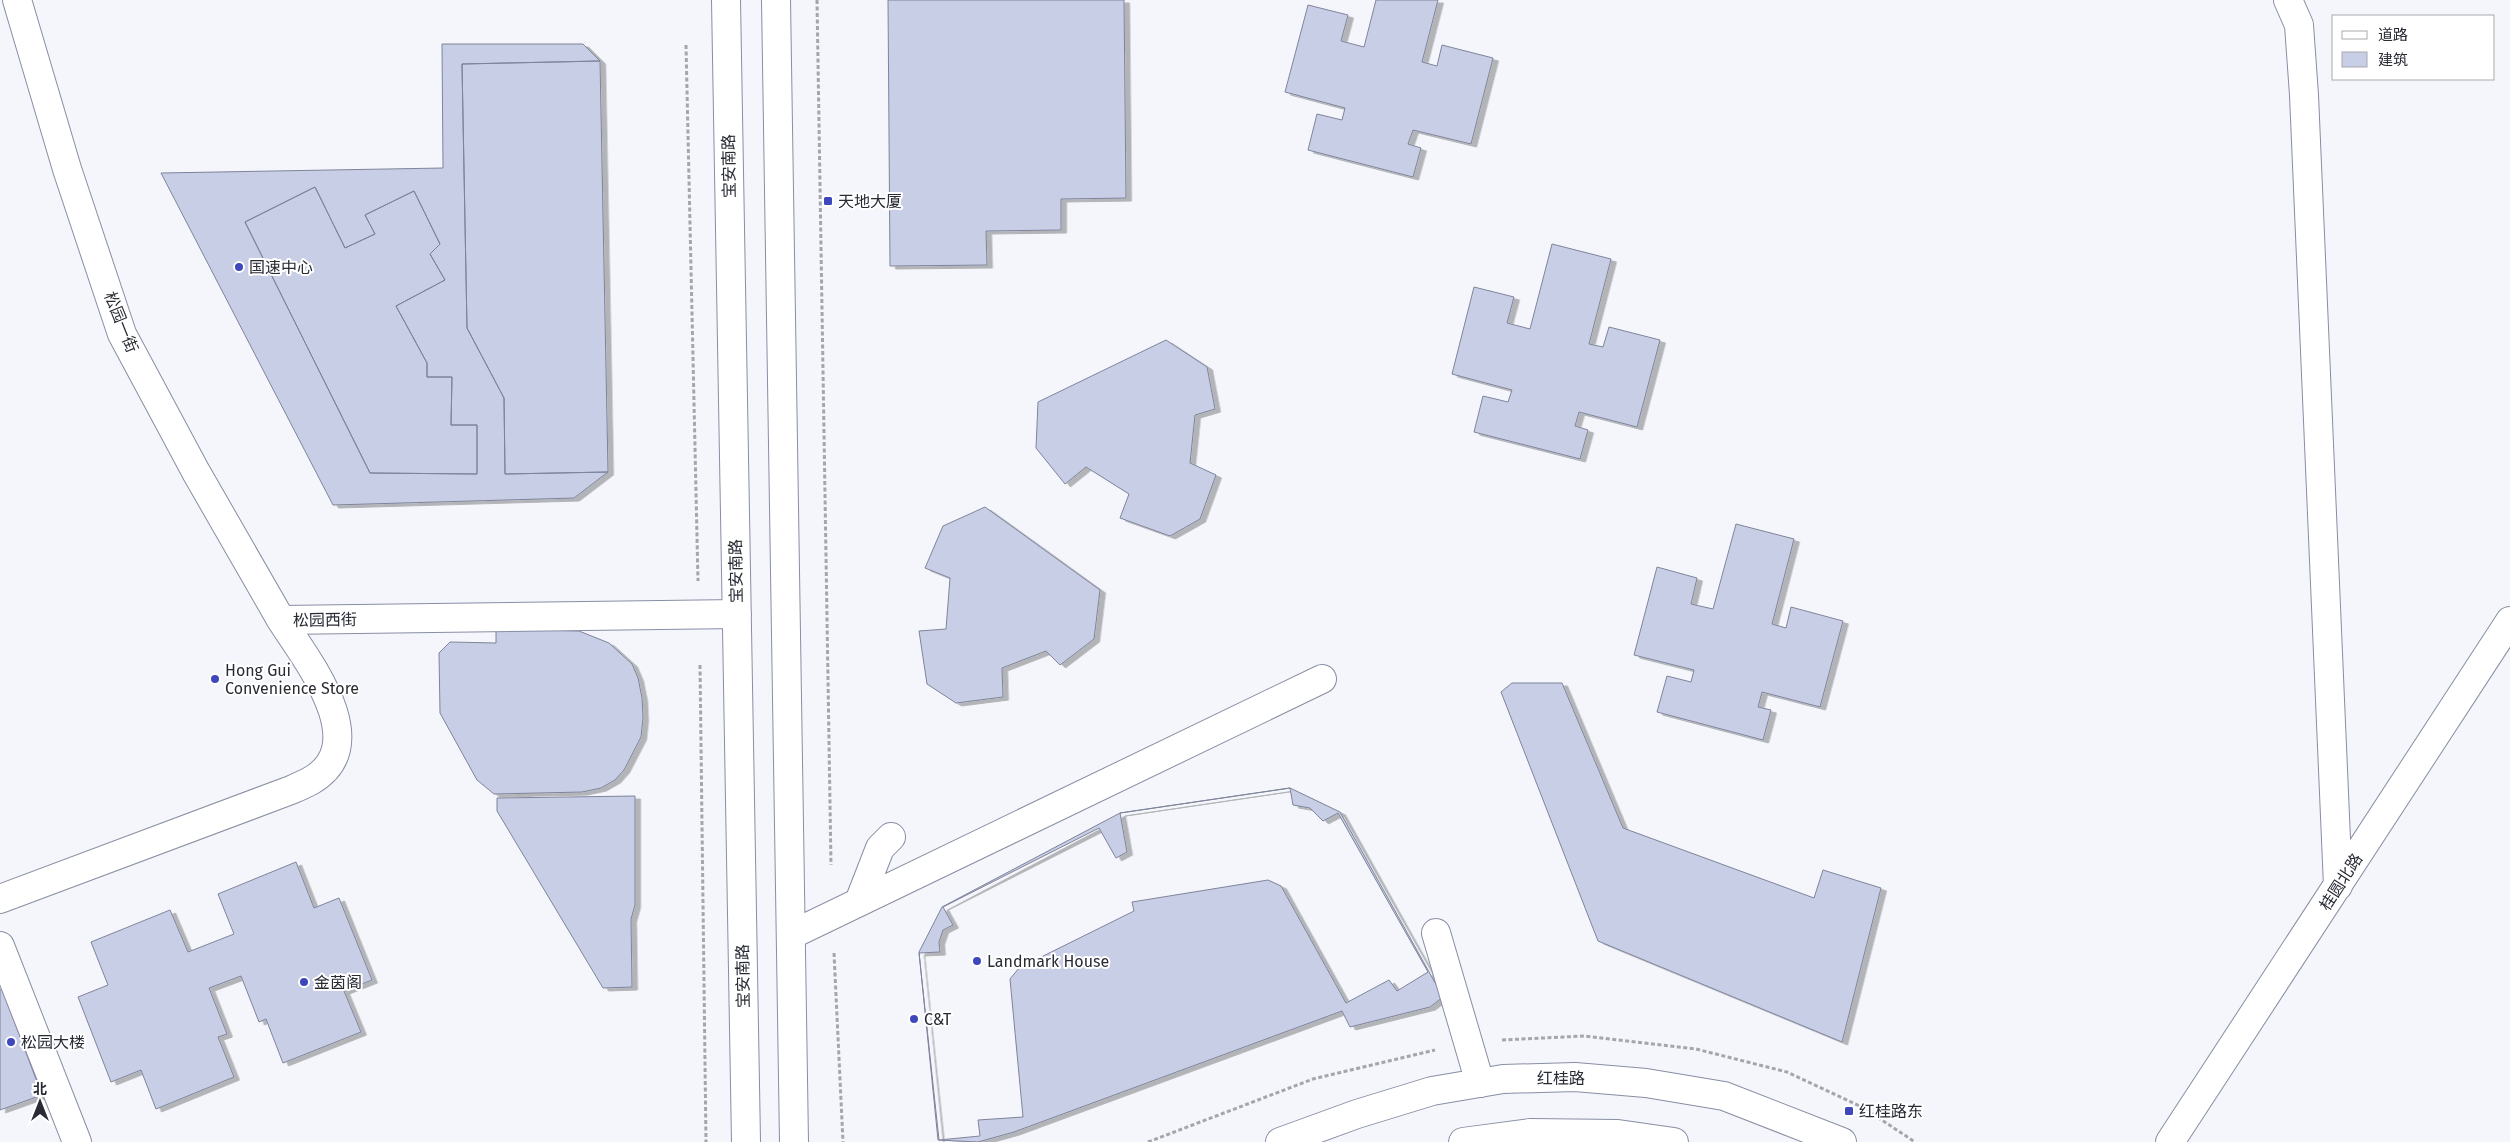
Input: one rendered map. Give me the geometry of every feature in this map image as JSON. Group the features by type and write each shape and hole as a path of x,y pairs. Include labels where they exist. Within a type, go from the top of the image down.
{"street":[{"name":"松园一街","path":"16,0 67,170 122,334 196,472 281,620"},
{"name":"宝安南路","path":"726,0 746,1142"},
{"path":"776,0 794,1142"},
{"path":"2288,0 2299,24 2304,95 2338,886"},
{"name":"松园西街","path":"281,620 737,614"},
{"name":"松园西街","path":"0,899 291,790 313,780 328,764 336,746 337,729 334,710 325,690 281,620"},
{"name":"桂圆北路","path":"2170,1142 2510,621"},
{"path":"791,934 1322,679"},
{"path":"859,902 880,848 891,837"},
{"path":"1436,933 1480,1083"},
{"path":"0,946 77,1142"},
{"name":"红桂路","path":"1280,1142 1358,1114 1432,1091 1502,1080 1575,1077 1646,1083 1724,1096 1842,1142"},
{"path":"1463,1142 1530,1133 1618,1134 1674,1142"}],"path":[{"path":"817,0 831,865"},
{"path":"686,45 698,586"},
{"path":"700,661 706,1142"},
{"path":"834,948 843,1142"},
{"path":"1148,1142 1313,1080 1439,1049"}],"building":[{"path":"888,0 1124,0 1126,198 1061,199 1061,230 986,231 987,265 890,266"},
{"path":"1376,0 1438,0 1422,62 1437,66 1442,45 1493,58 1471,144 1413,130 1408,144 1421,148 1413,177 1308,150 1317,114 1342,120 1345,108 1285,92 1308,5 1348,15 1341,41 1364,47"},
{"name":"国速中心","path":"442,44 583,44 600,61 462,64 467,328 504,398 505,474 608,472 574,498 333,505 161,173 443,168","holes":["315,187 345,248 375,234 365,215 414,191 440,244 430,254 445,280 396,306 427,363 427,377 452,377 451,425 477,425 477,474 370,473 245,222"]},
{"path":"600,61 608,472 505,474 504,398 467,328 462,64"},
{"path":"315,187 345,248 375,234 365,215 414,191 440,244 430,254 445,280 396,306 427,363 427,377 452,377 451,425 477,425 477,474 370,473 245,222"},
{"path":"1552,244 1611,259 1589,344 1603,347 1609,327 1660,340 1637,427 1579,412 1575,426 1588,430 1580,459 1474,432 1483,396 1508,402 1512,390 1452,374 1474,287 1514,297 1507,323 1530,329"},
{"path":"1166,340 1207,367 1215,409 1195,415 1190,463 1216,475 1200,519 1170,536 1120,518 1129,494 1086,467 1065,484 1036,448 1038,402"},
{"path":"985,507 1100,590 1094,639 1060,665 1046,651 1002,668 1003,697 956,703 927,684 919,631 946,629 950,578 925,568 943,526"},
{"path":"1736,524 1794,539 1772,624 1786,628 1791,607 1843,621 1820,707 1762,692 1758,707 1771,710 1763,740 1657,712 1667,676 1691,682 1694,670 1634,655 1657,567 1697,578 1691,604 1713,609"},
{"path":"496,629 579,631 609,643 632,664 638,678 642,698 643,718 641,737 624,770 615,780 601,788 582,792 494,794 477,780 440,713 439,653 450,642 496,643"},
{"path":"1512,683 1562,683 1623,828 1814,898 1823,870 1881,888 1842,1042 1598,941 1501,692"},
{"name":"Landmark House","path":"1290,788 1293,805 1310,808 1323,821 1338,813 1428,972 1397,991 1389,980 1346,1003 1281,886 1268,880 1132,902 1134,911 1019,968 1010,979 1023,1117 978,1120 980,1136 939,1140 919,953 940,952 939,942 943,930 953,925 943,907 1099,828 1116,858 1127,852 1120,813"},
{"path":"1290,788 1340,812 1443,997 1430,1007 1350,1027 1342,1011 1014,1132 978,1142 938,1140 919,952 942,907 1120,813"},
{"path":"635,796 635,905 631,919 632,987 603,988 497,811 497,798"},
{"name":"金茵阁","path":"296,862 314,908 339,898 372,980 344,991 361,1032 283,1063 266,1019 259,1022 241,976 209,988 227,1034 218,1037 234,1077 156,1109 141,1070 111,1082 78,997 108,985 91,942 170,910 188,952 234,934 218,894"},
{"name":"松园大楼","path":"2,989 42,1095 0,1110 0,990"}],"place":[{"name":"天地大厦","path":"828,201"},
{"name":"国速中心","path":"239,267"},
{"name":"Hong Gui Convenience Store","path":"215,679"},
{"name":"Landmark House","path":"977,961"},
{"name":"金茵阁","path":"304,982"},
{"name":"C&T","path":"914,1019"},
{"name":"松园大楼","path":"11,1042"},
{"name":"红桂路东","path":"1849,1111"}]}
